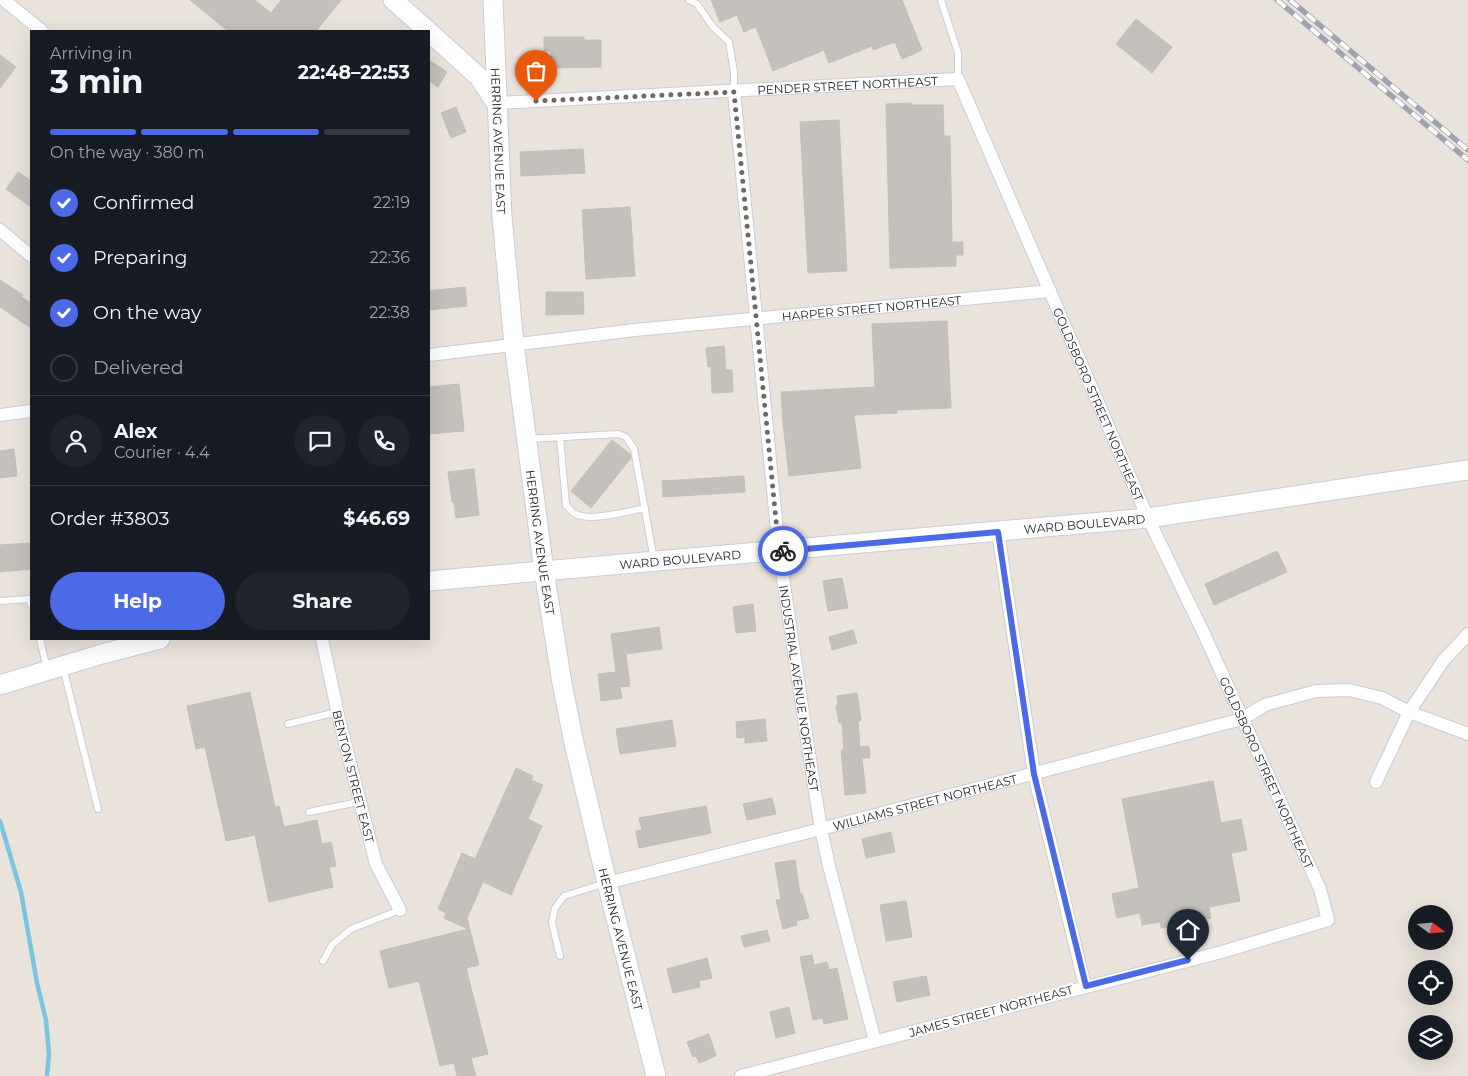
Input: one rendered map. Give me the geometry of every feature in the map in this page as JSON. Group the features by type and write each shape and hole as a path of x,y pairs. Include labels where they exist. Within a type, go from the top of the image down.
{"main road":[{"path":"393,0 426,30"},
{"name":"HERRING AVENUE EAST","path":"493,0 502,217 514,344 544,571 562,683 607,883 656,1076"},
{"path":"430,34 479,77 497,103"},
{"name":"WARD BOULEVARD","path":"430,581 1148,518 1468,470"},
{"path":"0,685 156,640"}],"street":[{"path":"4,0 41,30"},
{"name":"PENDER STREET NORTHEAST","path":"497,103 958,79"},
{"name":"GOLDSBORO STREET NORTHEAST","path":"958,79 1148,518 1204,634 1320,889 1328,920"},
{"name":"INDUSTRIAL AVENUE NORTHEAST","path":"734,92 779,551 810,760 821,829 875,1041"},
{"path":"0,230 30,255"},
{"name":"HARPER STREET NORTHEAST","path":"430,355 514,344 756,319 1050,291"},
{"path":"0,415 30,411"},
{"path":"998,532 1034,774 1086,986"},
{"path":"1376,782 1409,712 1443,661 1468,634"},
{"name":"BENTON STREET EAST","path":"322,640 337,712 376,864 400,910"},
{"name":"WILLIAMS STREET NORTHEAST","path":"607,883 1242,720 1264,705 1316,692 1349,690 1382,698 1409,712 1468,734"},
{"name":"JAMES STREET NORTHEAST","path":"741,1076 1222,952 1328,920"}],"lane":[{"path":"689,0 697,4 713,28 729,42 734,72 734,92"},
{"path":"941,0 958,53 958,79"},
{"path":"527,439 618,434 626,437 634,449 654,562"},
{"path":"560,437 566,505 572,512 581,516 591,517 645,508"},
{"path":"0,601 30,599"},
{"path":"41,640 55,668 98,809"},
{"path":"288,724 337,712"},
{"path":"309,812 359,802"},
{"path":"560,956 552,924 555,908 564,896 607,883"},
{"path":"323,961 332,945 351,929 400,910"}],"building":[{"path":"190,0 255,0 271,13 281,0 341,0 317,30 227,30"},
{"path":"711,0 902,0 922,50 902,59 895,42 873,50 872,46 829,63 824,50 773,71 756,27 744,32 737,15 720,22"},
{"path":"1136,19 1172,47 1152,73 1116,44"},
{"path":"544,37 584,37 584,40 601,40 601,67 551,68 551,51 544,51"},
{"path":"0,55 16,67 0,88"},
{"path":"430,61 447,72 438,87 430,82"},
{"path":"911,103 911,105 943,105 944,136 950,136 952,242 963,242 963,255 956,255 956,266 890,268 886,104"},
{"path":"456,107 466,132 451,138 441,113"},
{"path":"839,120 847,271 808,273 800,122"},
{"path":"583,149 585,173 521,176 520,152"},
{"path":"18,172 30,180 30,206 6,189"},
{"path":"630,207 635,276 586,279 582,210"},
{"path":"0,280 23,295 21,297 30,302 30,327 0,307"},
{"path":"465,287 467,306 430,310 430,291"},
{"path":"546,292 583,292 584,314 546,315"},
{"path":"947,321 951,408 897,410 897,413 854,415 861,468 789,476 781,392 875,387 872,324"},
{"path":"724,346 726,370 732,370 733,392 712,393 711,366 708,367 706,348"},
{"path":"459,384 464,431 430,434 430,387"},
{"path":"612,440 630,454 631,458 591,508 571,491"},
{"path":"14,449 17,476 0,478 0,451"},
{"path":"474,469 479,515 456,518 448,472"},
{"path":"744,476 745,492 663,497 662,481"},
{"path":"30,543 30,569 0,572 0,545"},
{"path":"1277,551 1287,572 1214,605 1205,584"},
{"path":"842,578 848,608 828,611 823,581"},
{"path":"753,604 756,631 736,633 733,607"},
{"path":"659,627 662,649 626,654 630,686 620,687 622,698 601,701 598,674 616,672 611,634"},
{"path":"853,630 857,643 832,650 829,637"},
{"path":"250,692 275,807 279,806 284,827 317,820 322,844 331,842 336,866 329,867 333,887 269,902 255,835 226,841 205,747 196,749 187,706"},
{"path":"857,693 861,720 858,721 860,747 869,746 870,758 862,758 866,793 845,795 841,750 844,750 842,723 839,723 836,705 838,705 837,696"},
{"path":"765,719 767,741 745,743 745,737 737,738 736,722"},
{"path":"672,720 676,746 620,754 616,729"},
{"path":"516,768 533,776 531,780 543,785 528,819 542,826 511,895 483,882 467,918 479,965 466,968 488,1054 471,1058 476,1076 457,1076 454,1063 440,1066 419,981 389,988 380,951 468,929 444,918 446,913 438,909 462,853 475,859"},
{"path":"1213,781 1221,823 1241,819 1247,850 1231,853 1240,901 1209,907 1211,918 1161,928 1160,922 1142,925 1140,913 1117,918 1112,894 1139,888 1122,799"},
{"path":"772,798 776,814 747,820 743,804"},
{"path":"706,806 711,833 639,848 636,831 642,830 639,818"},
{"path":"891,832 895,852 866,858 862,839"},
{"path":"795,860 800,894 802,893 809,918 796,921 797,925 783,929 776,900 781,899 775,863"},
{"path":"906,901 912,937 886,941 880,905"},
{"path":"767,930 770,941 744,947 741,936"},
{"path":"812,955 814,965 827,962 829,970 837,968 848,1019 824,1024 823,1018 813,1020 800,957"},
{"path":"707,958 712,978 699,981 700,987 673,993 667,969"},
{"path":"926,976 930,995 897,1002 893,982"},
{"path":"789,1007 795,1033 776,1038 770,1012"},
{"path":"709,1034 716,1056 699,1063 696,1056 693,1057 687,1042"}],"waterway":[{"path":"0,821 21,892 37,983 46,1020 49,1054 47,1076"}],"railway":[{"path":"1277,0 1468,160"},
{"path":"1290,0 1468,150"}],"way so far":[{"path":"536,101 734,92 779,551 783,551"}],"route":[{"path":"783,551 998,532 1034,774 1086,986 1188,960"}]}
